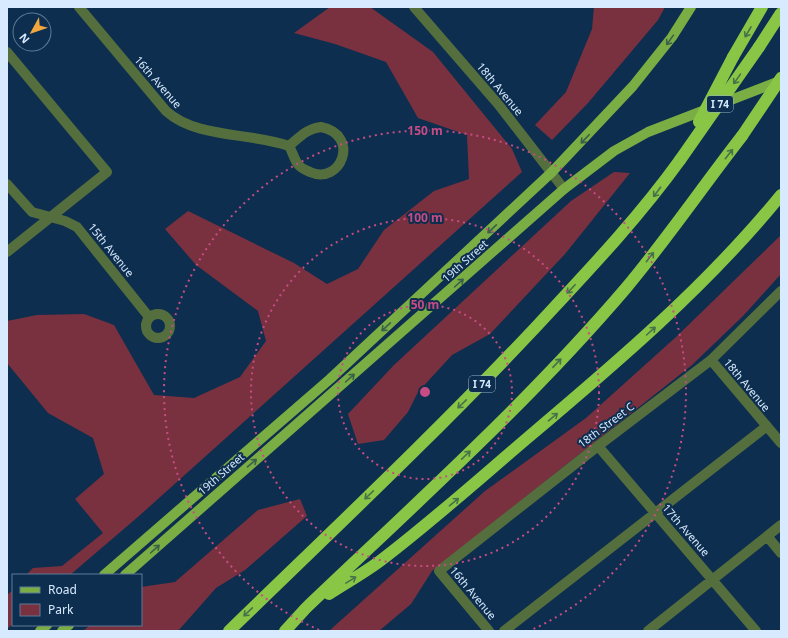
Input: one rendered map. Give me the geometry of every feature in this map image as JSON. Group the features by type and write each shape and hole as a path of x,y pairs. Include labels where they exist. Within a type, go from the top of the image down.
{"highway":[{"path":"680,160 733,57 762,7"},
{"name":"I 74","path":"229,631 472,395 602,258 641,212 680,160 781,13"},
{"path":"285,631 306,608 510,414 626,288 742,136 781,79"},
{"path":"306,608 379,562 460,497 608,369 668,316 732,250 781,195"}],"main road":[{"name":"19th Street","path":"105,574 330,379 552,172 633,86 672,37 690,7"},
{"name":"19th Street","path":"126,574 564,189 596,163 637,138 781,79"}],"street":[{"name":"16th Avenue","path":"79,7 174,119 190,127 275,141 289,146"},
{"name":"18th Avenue","path":"414,7 498,104 564,189"},
{"path":"7,52 107,172 7,252"},
{"path":"312,128 327,128 337,134 344,144 342,161 334,170 320,175 313,173 297,163 289,146 303,133 312,128"},
{"name":"15th Avenue","path":"7,184 32,212 65,221 77,227 150,317"},
{"name":"18th Street C","path":"439,571 598,446 711,360 781,291"},
{"name":"18th Avenue","path":"711,360 781,443"},
{"path":"504,631 767,426"},
{"name":"17th Avenue","path":"598,446 756,631"},
{"path":"655,629 712,578 781,525"},
{"path":"767,536 781,553"},
{"name":"16th Avenue","path":"439,571 489,631"}],"green space":[{"path":"330,7 370,7 433,52 512,149 522,172 139,516 71,574 27,574 33,568 62,566 103,533 75,499 104,474 93,438 48,413 7,363 7,321 37,315 84,314 114,325 154,395 194,398 240,377 266,341 258,311 196,265 165,229 188,211 294,263 327,284 358,269 384,230 434,191 469,179 467,135 418,118 386,62 335,44 294,33"},
{"path":"594,7 665,7 658,20 588,103 552,140 535,125 566,92 592,29"},
{"path":"614,172 630,173 565,254 490,334 452,355 418,392 408,412 384,440 358,444 348,414 394,365 571,201"},
{"path":"781,235 781,274 744,315 692,365 432,571 411,604 379,631 329,631 485,491 586,418 676,337"},
{"path":"300,499 307,516 245,570 216,588 178,631 83,631 89,626 142,626 142,587 175,582 258,510"},
{"path":"12,591 12,625 7,629 7,595"}]}
